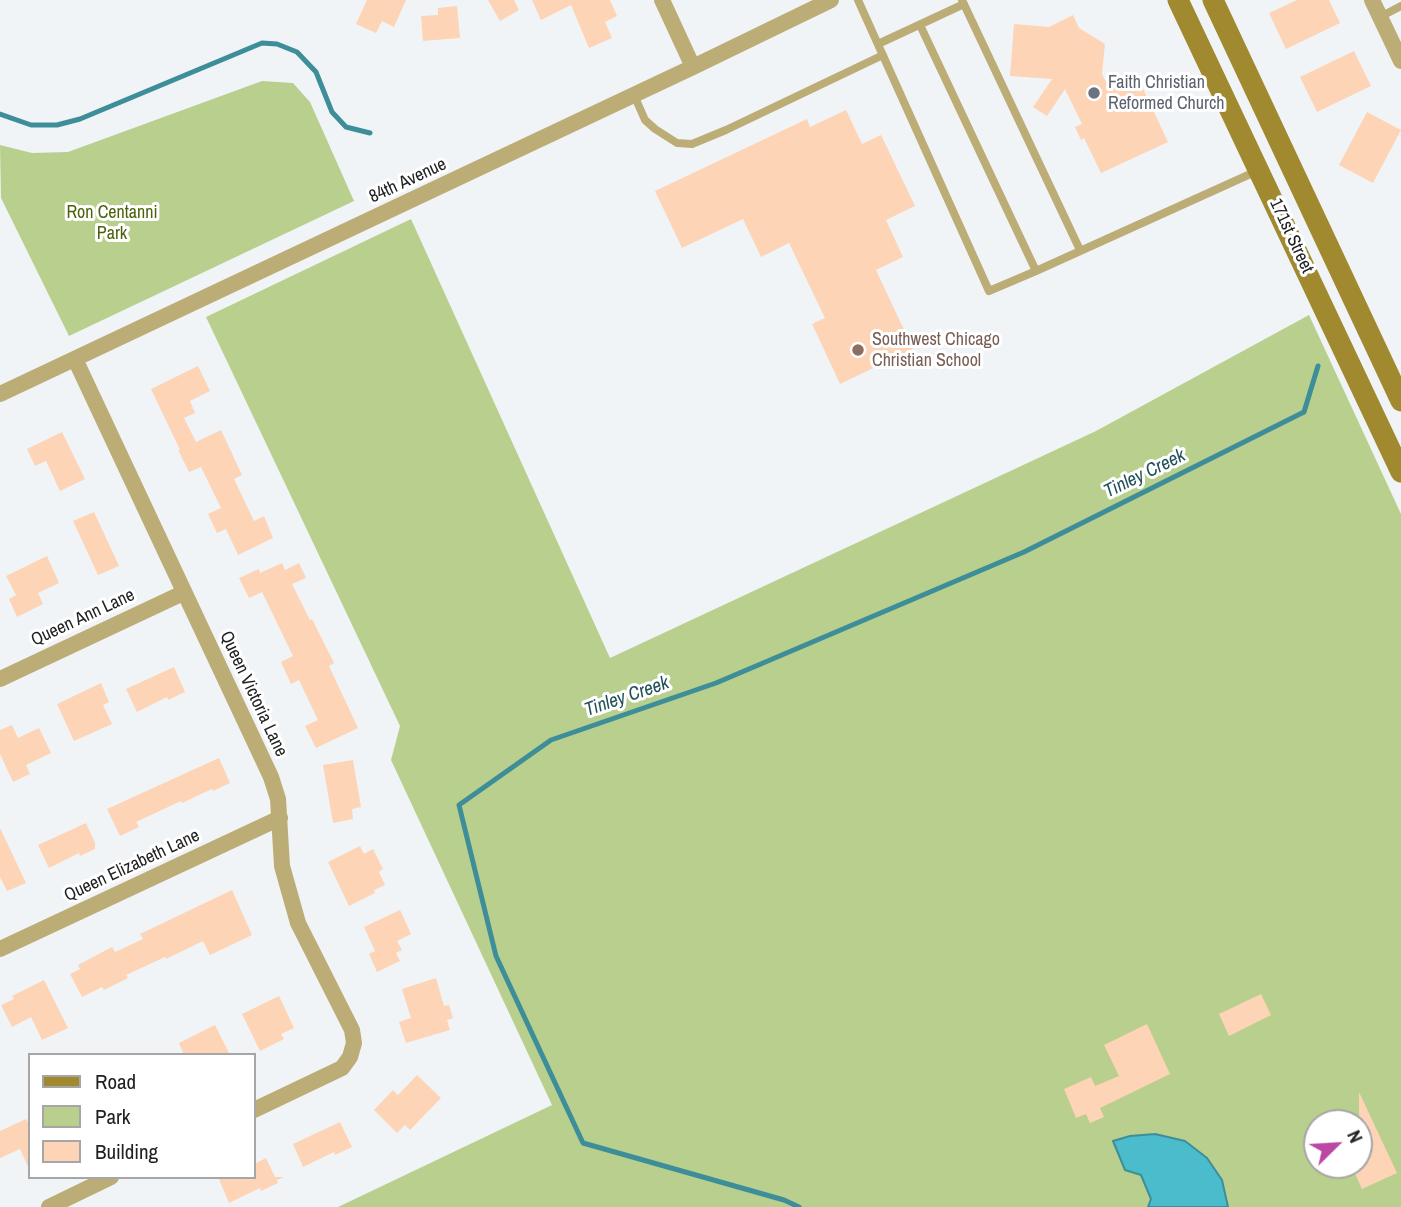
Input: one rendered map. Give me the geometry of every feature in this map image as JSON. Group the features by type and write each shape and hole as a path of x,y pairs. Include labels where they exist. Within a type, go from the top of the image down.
{"street":[{"path":"662,0 693,68"},
{"name":"84th Avenue","path":"0,394 693,68 808,5 831,0"},
{"name":"171st Street","path":"1178,0 1401,472"},
{"name":"171st Street","path":"1213,0 1401,401"},
{"path":"1372,0 1401,61"},
{"name":"Queen Victoria Lane","path":"75,359 271,777 278,799 282,866 298,923 352,1030 354,1043 350,1057 342,1068 256,1109"},
{"name":"Queen Ann Lane","path":"0,679 183,593"},
{"name":"Queen Elizabeth Lane","path":"0,950 280,818"},
{"path":"48,1207 107,1179"}],"lane":[{"path":"858,0 989,291 1259,169"},
{"path":"878,44 963,2 1080,250"},
{"path":"1381,20 1401,6"},
{"path":"920,25 1036,271"},
{"path":"634,96 645,120 655,129 677,143 692,144 883,55"}],"green space":[{"name":"Ron Centanni Park","path":"262,81 293,83 310,102 354,201 69,336 1,198 0,145 32,153 68,152"},
{"path":"411,219 610,658 1096,431 1309,315 1401,514 1401,1207 338,1207 552,1105 391,760 400,726 206,317"}],"water":[{"path":"1155,1134 1185,1141 1207,1158 1222,1180 1228,1207 1148,1207 1151,1199 1141,1175 1125,1170 1113,1141 1130,1136"}],"building":[{"path":"367,0 406,0 394,27 382,21 376,33 356,24"},
{"path":"488,0 514,0 519,10 500,21"},
{"path":"532,0 610,0 617,16 605,22 612,38 589,48 571,5 541,20"},
{"path":"1297,0 1329,0 1340,23 1286,49 1269,13"},
{"path":"457,6 460,38 423,41 421,16 438,15 438,8"},
{"name":"Faith Christian Reformed Church","path":"1073,15 1079,28 1105,44 1102,74 1110,90 1137,76 1168,142 1101,173 1084,138 1081,140 1075,127 1082,124 1065,89 1047,116 1033,107 1052,79 1010,76 1014,24 1049,27"},
{"path":"1354,51 1371,86 1317,112 1300,77"},
{"path":"846,110 862,144 881,135 915,206 886,220 903,257 876,270 913,349 840,384 812,324 825,318 789,243 761,257 743,219 682,248 655,191 807,119 810,127"},
{"path":"1367,112 1401,130 1373,183 1339,165"},
{"path":"198,366 210,391 190,401 195,413 184,418 196,442 221,430 242,475 234,479 254,521 264,516 273,538 238,555 226,529 217,533 208,514 221,508 201,467 189,472 151,389"},
{"path":"62,432 85,479 60,491 46,461 35,466 27,449"},
{"path":"94,512 119,566 98,575 73,521"},
{"path":"47,556 59,583 38,593 43,604 17,617 9,599 16,595 6,576"},
{"path":"282,563 285,570 299,563 306,578 292,584 334,663 329,666 358,728 316,748 305,726 318,720 299,680 291,684 281,662 293,656 262,592 249,598 239,578 259,569 260,573"},
{"path":"174,667 185,692 168,700 167,697 137,712 126,689"},
{"path":"101,683 109,702 103,705 112,724 74,741 57,704"},
{"path":"12,725 18,738 39,728 51,753 26,765 30,774 13,782 0,754 0,730"},
{"path":"219,758 230,783 182,803 181,801 136,822 139,827 120,836 107,809"},
{"path":"353,760 361,807 352,809 353,819 333,823 323,765"},
{"path":"86,823 95,849 80,856 79,853 49,868 38,845"},
{"path":"0,828 26,883 7,891 0,877"},
{"path":"360,846 364,854 373,849 383,869 379,872 385,885 349,906 328,862"},
{"path":"232,890 252,935 210,955 203,941 126,975 128,978 104,990 102,987 82,997 70,974 80,969 78,965 112,947 115,952 143,939 140,934"},
{"path":"400,910 411,934 397,941 402,950 396,953 400,961 377,972 369,954 375,951 364,927"},
{"path":"436,978 444,1006 449,1005 453,1018 447,1020 450,1030 406,1043 399,1022 411,1018 402,989"},
{"path":"44,980 68,1028 42,1040 31,1017 12,1027 1,1005 14,999 12,996"},
{"path":"1261,994 1271,1015 1229,1036 1219,1014"},
{"path":"279,996 294,1028 281,1034 284,1039 260,1051 242,1014"},
{"path":"1147,1024 1170,1074 1100,1108 1104,1117 1090,1123 1086,1114 1076,1118 1064,1089 1091,1077 1095,1086 1119,1076 1104,1045"},
{"path":"215,1025 229,1053 183,1053 179,1043"},
{"path":"417,1075 441,1098 410,1130 405,1125 397,1133 374,1110 393,1090 398,1095"},
{"path":"1359,1092 1367,1109 1359,1109"},
{"path":"26,1119 28,1167 20,1149 0,1158 0,1131"},
{"path":"340,1122 352,1147 335,1155 334,1152 303,1167 293,1144"},
{"path":"1373,1122 1397,1173 1362,1189 1357,1179 1373,1179"},
{"path":"266,1158 275,1177 284,1177 277,1180 278,1183 261,1191 260,1188 229,1203 219,1179 256,1179 256,1163"}],"waterway":[{"path":"0,114 31,125 57,125 80,119 262,43 277,44 297,52 316,72 332,112 346,127 370,133"},
{"name":"Tinley Creek","path":"799,1207 784,1200 583,1143 496,956 459,805 551,740 716,683 1024,552 1304,412 1318,366"}],"place":[{"name":"Faith Christian Reformed Church","path":"1094,93"},
{"name":"Southwest Chicago Christian School","path":"858,350"}]}
